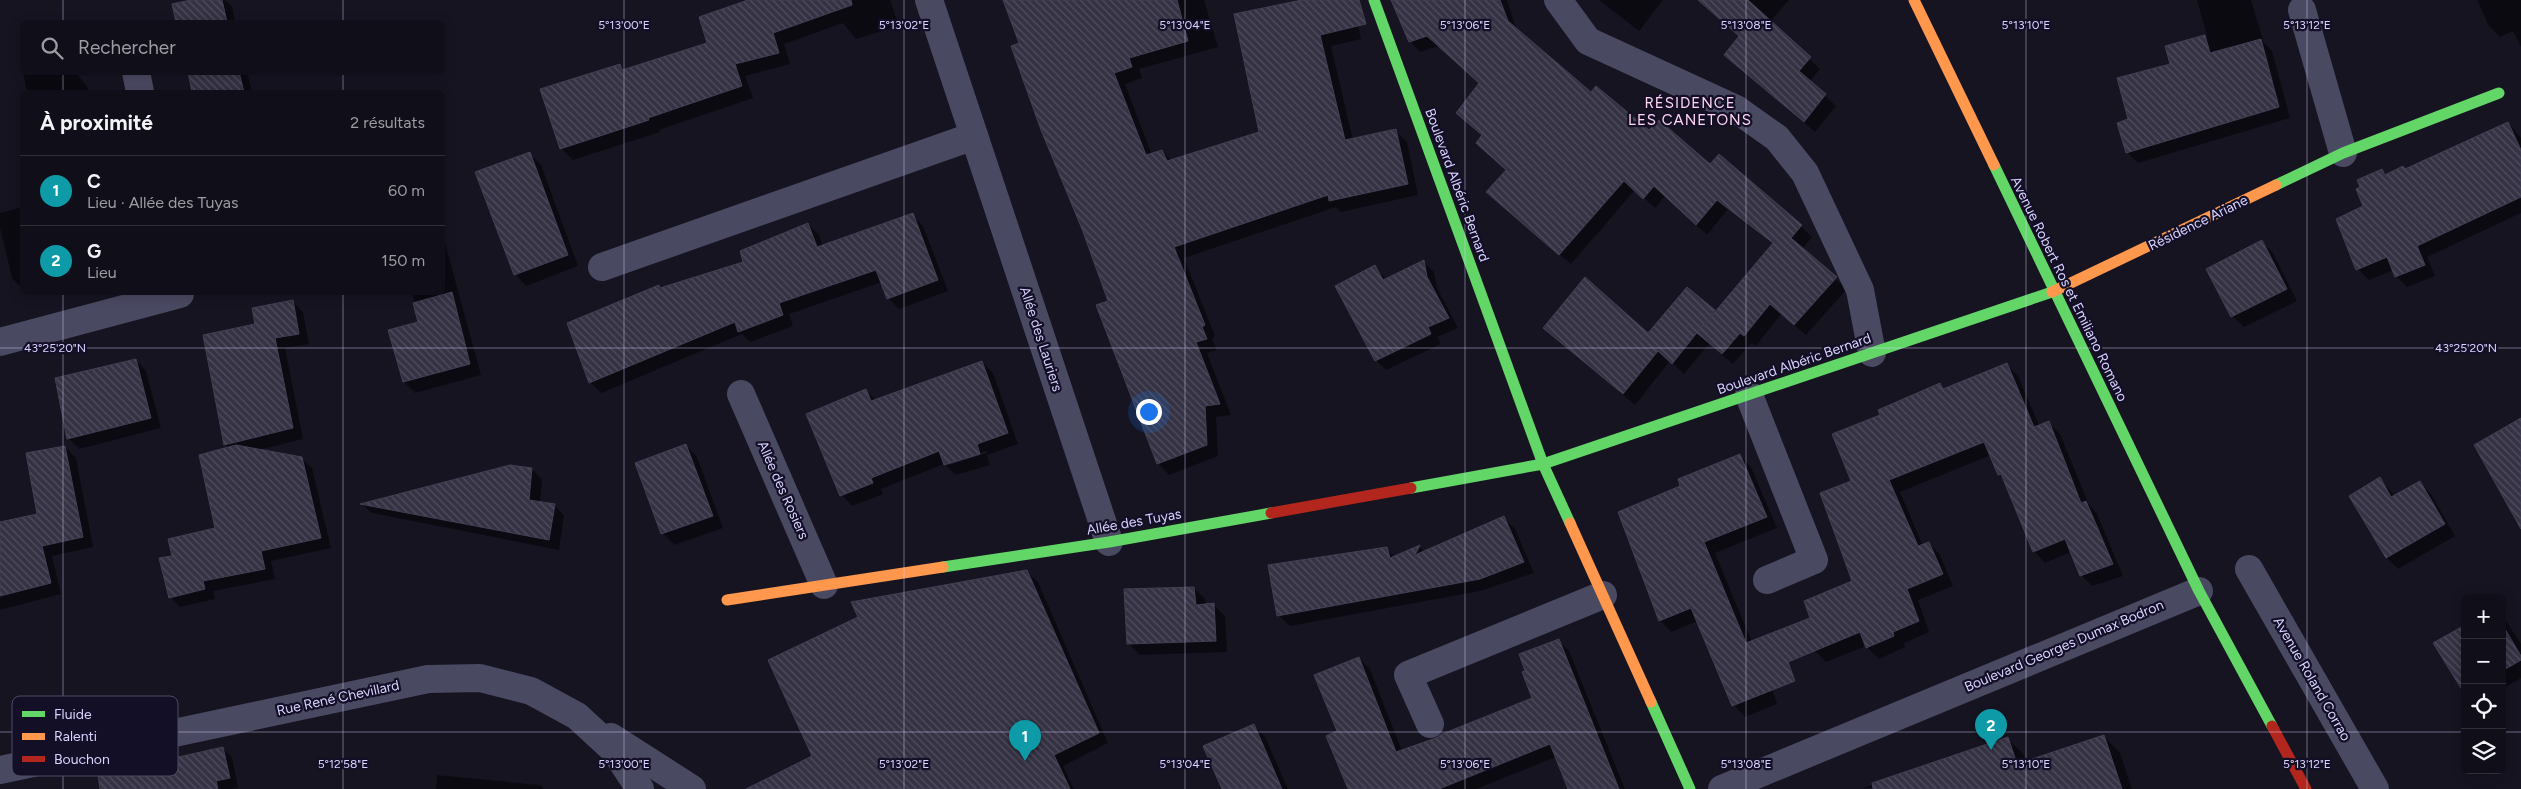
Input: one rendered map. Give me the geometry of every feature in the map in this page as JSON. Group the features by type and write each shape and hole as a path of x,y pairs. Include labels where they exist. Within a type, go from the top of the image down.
{"street":[{"name":"Allée des Lauriers","path":"929,0 1109,542"},
{"name":"Boulevard Albéric Bernard","path":"1374,0 1543,464 1690,789"},
{"path":"1558,0 1588,41 1736,109 1777,138 1804,173 1860,290 1872,353"},
{"name":"Avenue Robert Ros et Emiliano Romano","path":"1914,0 2199,591"},
{"path":"2302,10 2343,153"},
{"path":"137,75 140,90"},
{"name":"Résidence Ariane","path":"2054,292 2343,153 2499,93"},
{"path":"602,267 974,136"},
{"name":"Boulevard Albéric Bernard","path":"1543,464 2054,292"},
{"path":"0,342 176,295"},
{"name":"Allée des Rosiers","path":"741,394 824,585"},
{"path":"1749,395 1814,560 1767,580"},
{"name":"Allée des Tuyas","path":"727,600 1109,542 1543,464"},
{"name":"Avenue Roland Corrao","path":"2249,569 2375,789"},
{"path":"2199,591 2306,789"},
{"name":"Boulevard Georges Dumax Bodron","path":"1722,789 2199,591"},
{"path":"1430,724 1408,675 1602,595"},
{"name":"Rue René Chevillard","path":"178,732 428,679 480,678 531,691 577,716 615,751 640,789"},
{"path":"577,716 692,789"}],"building":[{"path":"191,0 222,0 227,20 176,20 172,4"},
{"path":"748,0 851,0 852,5 773,33 779,53 735,64 742,86 648,118 649,120 560,149 540,89 620,64 622,70 707,43 699,17"},
{"path":"1003,0 1177,0 1188,41 1129,58 1132,67 1114,73 1146,155 1162,150 1167,161 1259,132 1234,14 1302,0 1359,0 1366,24 1320,35 1345,140 1396,129 1408,184 1329,201 1328,195 1174,247 1205,325 1202,327 1207,339 1196,342 1220,404 1205,406 1207,445 1157,464 1096,305 1108,301 1082,229 1041,130 1011,46 1019,43"},
{"path":"1391,0 1500,0 1508,21 1591,92 1596,86 1649,130 1659,120 1710,164 1719,154 1802,225 1791,238 1837,277 1794,325 1770,304 1744,336 1740,333 1722,354 1697,333 1773,243 1717,200 1696,225 1654,186 1643,199 1624,181 1559,255 1486,192 1506,170 1476,143 1482,135 1456,113 1479,83 1427,36 1409,42"},
{"path":"1698,0 1748,0 1811,57 1799,71 1826,94 1804,122 1724,55 1739,36"},
{"path":"2205,35 2210,53 2261,39 2279,107 2126,153 2117,123 2128,119 2117,78 2170,64 2165,46"},
{"path":"189,75 240,75 244,90 192,90"},
{"path":"2508,122 2521,150 2521,197 2417,246 2425,265 2395,277 2387,257 2356,270 2336,219 2363,206 2356,189 2360,187 2357,180 2382,169 2385,175 2403,166 2405,169"},
{"path":"530,152 568,255 514,275 475,172"},
{"path":"913,213 938,280 887,299 876,270 779,303 783,315 738,332 735,322 589,383 567,323 659,285 660,288 743,262 740,251 808,223 817,247"},
{"path":"2262,240 2287,289 2231,317 2206,269"},
{"path":"1424,260 1427,277 1449,318 1428,327 1431,334 1375,361 1335,286 1375,265 1383,280"},
{"path":"1585,277 1648,333 1687,287 1715,310 1672,364 1658,351 1623,394 1543,328"},
{"path":"452,292 470,364 403,382 388,330 418,322 413,303"},
{"path":"293,300 299,334 275,338 293,428 224,445 203,335 255,324 252,308"},
{"path":"136,359 151,418 67,439 55,378"},
{"path":"982,361 1008,433 977,444 980,454 944,465 939,451 871,478 873,483 840,496 806,414 866,389 871,401"},
{"path":"2007,363 2034,427 2049,421 2081,503 2086,501 2113,564 2080,576 2065,539 2033,552 2001,474 1998,475 1984,442 1889,480 1918,546 1929,542 1943,574 1907,589 1919,621 1893,632 1894,636 1866,648 1860,632 1788,662 1795,681 1732,706 1691,608 1659,621 1618,512 1680,486 1678,479 1740,454 1767,517 1704,542 1746,643 1810,618 1804,601 1852,581 1820,493 1851,481 1832,434 1880,415 1878,410 1940,383 1943,389"},
{"path":"2521,418 2521,529 2474,445"},
{"path":"686,444 713,516 661,534 635,463"},
{"path":"236,445 302,457 321,538 261,551 265,569 203,581 205,589 169,598 159,558 172,556 168,539 215,528 199,455"},
{"path":"65,446 83,537 42,546 51,583 0,596 0,522 37,514 26,453"},
{"path":"510,465 532,468 529,500 555,504 549,540 360,504"},
{"path":"2380,477 2391,497 2420,481 2445,524 2386,558 2349,496"},
{"path":"1504,516 1524,562 1480,579 1277,616 1268,565 1387,547 1390,558 1420,545 1415,555"},
{"path":"1027,570 1099,733 1054,755 1070,789 746,789 812,756 768,660 858,617 851,602"},
{"path":"1194,587 1196,605 1214,603 1216,641 1127,644 1124,589"},
{"path":"2461,627 2461,688 2433,643"},
{"path":"2506,631 2521,656 2521,660 2506,669"},
{"path":"1559,639 1619,789 1568,789 1550,744 1439,789 1348,789 1326,736 1337,731 1314,675 1359,657 1396,752 1436,738 1532,698 1522,672 1525,671 1519,654"},
{"path":"1254,724 1282,789 1222,789 1203,746"},
{"path":"2104,735 2122,789 1873,789 1872,783 2008,737 2017,764"},
{"path":"223,747 230,778 216,781 218,789 100,789 98,776 178,776 178,757"}],"traffic: fast":[{"path":"1374,0 1543,464 1570,523"},
{"path":"2276,185 2343,153 2499,93"},
{"path":"1994,165 2199,591 2272,726"},
{"path":"1411,488 1543,464 2052,292"},
{"path":"943,567 1109,542 1271,513"},
{"path":"1651,702 1690,789"}],"traffic: slow":[{"path":"1914,0 1994,165"},
{"path":"2052,292 2276,185"},
{"path":"1570,523 1651,702"},
{"path":"727,600 943,567"}],"traffic: jam":[{"path":"1271,513 1411,488"},
{"path":"2272,726 2306,789"}],"place":[{"name":"G","path":"1991,750"},
{"name":"C","path":"1025,761"}],"district":[{"name":"RÉSIDENCE LES CANETONS","path":"1690,112"}]}
